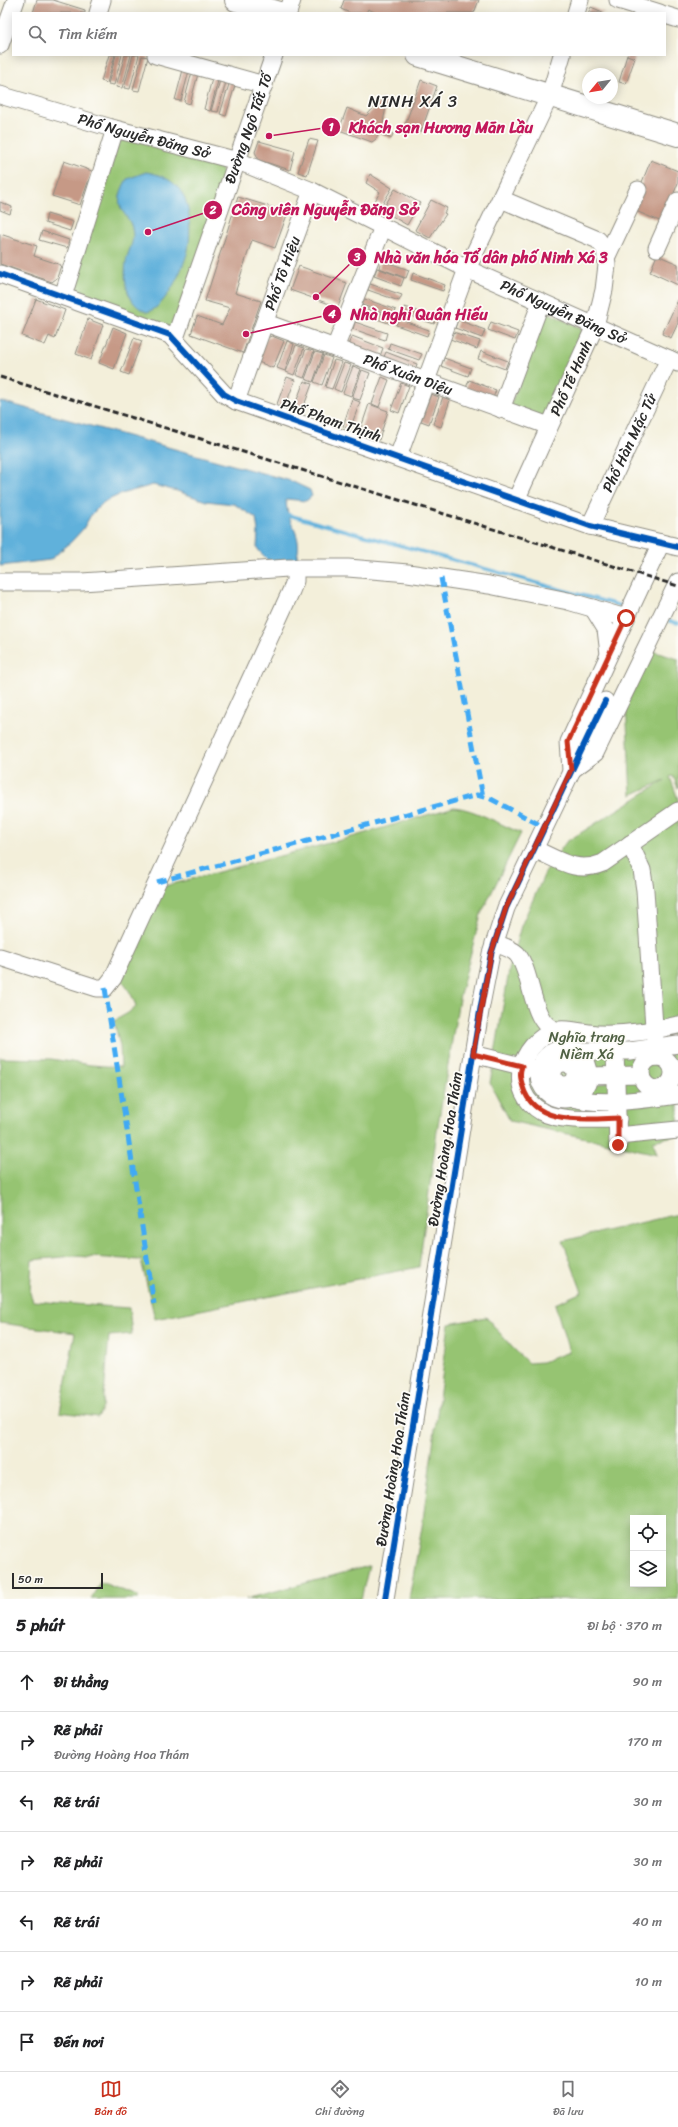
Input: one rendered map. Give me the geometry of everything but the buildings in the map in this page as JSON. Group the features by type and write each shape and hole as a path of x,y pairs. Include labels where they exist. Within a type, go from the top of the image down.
{"main road":[{"path":"236,0 277,12"},
{"path":"421,56 678,135"}],"street":[{"path":"0,45 5,17 16,0"},
{"path":"98,12 102,0"},
{"path":"288,12 292,0"},
{"path":"576,12 580,0"},
{"path":"618,0 657,12"},
{"path":"666,15 678,19"},
{"path":"160,56 264,85"},
{"name":"Đường Ngô Tất Tố","path":"175,338 274,56"},
{"path":"398,457 467,269 550,95 562,56"},
{"name":"Phố Nguyễn Đăng Sở","path":"0,95 115,129 238,161 312,191 467,269 674,361"},
{"path":"63,296 115,129"},
{"path":"606,258 638,190"},
{"name":"Phố Tô Hiệu","path":"236,401 266,323 312,191"},
{"name":"Phố Tế Hanh","path":"501,199 598,240 604,245 606,258 604,290 595,326 516,500"},
{"path":"657,248 678,201"},
{"path":"335,348 383,227"},
{"name":"Phố Phạm Thịnh","path":"0,274 175,338 224,394 236,401 590,526 678,547"},
{"path":"501,409 541,302"},
{"name":"Phố Xuân Diệu","path":"266,323 549,426"},
{"name":"Phố Hàn Mặc Tử","path":"590,526 674,361"},
{"path":"660,543 568,742 571,770 595,753 678,582"},
{"path":"0,582 82,582 296,568 348,568 408,573 489,586 568,601 626,618"},
{"path":"0,957 97,988 106,988 113,978 291,591 295,581 296,568"},
{"path":"593,608 606,629 609,654"},
{"name":"Đường Hoàng Hoa Thám","path":"385,1599 481,1005 494,943 506,908 605,701"},
{"path":"534,848 578,868 590,868 602,863 678,811"},
{"path":"630,844 642,870 645,890 656,1052 652,1058 644,1063 641,1075 647,1085 655,1089 660,1089 671,1081 675,1069 666,1059 656,1052"},
{"path":"494,943 516,953 524,966 541,1021 550,1029 598,1034 654,1030 678,1025"},
{"path":"556,1030 534,1043 528,1051 522,1066 520,1079 527,1098 541,1111 558,1123 582,1119 618,1118"},
{"path":"565,1076 616,1052 656,1052 678,1044"},
{"path":"616,1052 618,1140 678,1130"},
{"path":"473,1054 540,1070 542,1062 565,1076 587,1083 588,1076 641,1075"},
{"path":"565,1076 582,1101 617,1101 678,1095"},
{"path":"558,1123 565,1076"}],"green space":[{"path":"129,138 219,164 225,177 175,326 166,329 75,296 72,287 119,142"},
{"path":"547,312 580,328 584,335 547,420 510,406"},
{"name":"Nghĩa trang Niềm Xá","path":"652,651 678,659 678,788 673,776 670,777 678,799 678,1135 653,1141 657,1154 510,1121 490,1083 510,965 521,926 545,873 566,842 665,780 631,795 626,705"},
{"path":"454,807 479,814 521,833 481,914 459,999 437,1131 419,1267 155,1319 141,1260 73,1256 32,1260 30,1293 33,1301 129,1308 132,1334 109,1336 103,1407 98,1417 60,1412 75,1333 0,1323 0,1058 51,1059 91,1065 121,1067 120,1046 114,1021 128,1013 136,1006 129,990 117,977 161,887 345,839"},
{"path":"678,1214 678,1599 409,1599 422,1527 449,1324 486,1317 528,1363 542,1362 569,1352 555,1304 582,1292 563,1241"},
{"path":"369,1566 361,1599 246,1599"},
{"path":"100,1582 138,1596 138,1599 91,1599"}],"water":[{"path":"146,172 166,178 179,188 187,205 190,228 186,257 173,286 167,296 154,309 147,312 140,309 135,304 128,292 125,269 133,236 129,221 120,206 122,190 127,179"},
{"path":"0,401 291,481 310,490 312,496 306,501 286,499 289,515 297,536 298,551 296,560 278,565 266,559 257,548 258,531 256,518 234,504 206,501 153,485 121,494 104,502 91,515 83,529 71,542 50,560 0,566"}],"waterway":[{"path":"285,514 625,607"},
{"path":"670,621 678,623"}],"railway":[{"path":"0,377 678,586"}],"marked path":[{"path":"441,578 483,797"},
{"path":"157,882 477,795 491,799 544,827"},
{"path":"105,988 154,1304"}],"cycle path":[{"path":"0,274 170,335 224,394 236,401 590,526 678,547"},
{"path":"385,1599 481,1005 491,954 506,908 605,701"}],"place":[{"name":"Khách sạn Hương Mãn Lầu","path":"269,136"},
{"name":"Công viên Nguyễn Đăng Sở","path":"148,232"},
{"name":"Nhà văn hóa Tổ dân phố Ninh Xá 3","path":"316,297"},
{"name":"Nhà nghỉ Quân Hiếu","path":"246,334"}],"district":[{"name":"NINH XÁ 3","path":"413,101"}],"route":[{"path":"618,1145 618,1118 582,1119 559,1116 541,1111 527,1098 520,1079 520,1071 522,1066 473,1054 491,954 506,908 571,770 568,742 626,618"}]}
